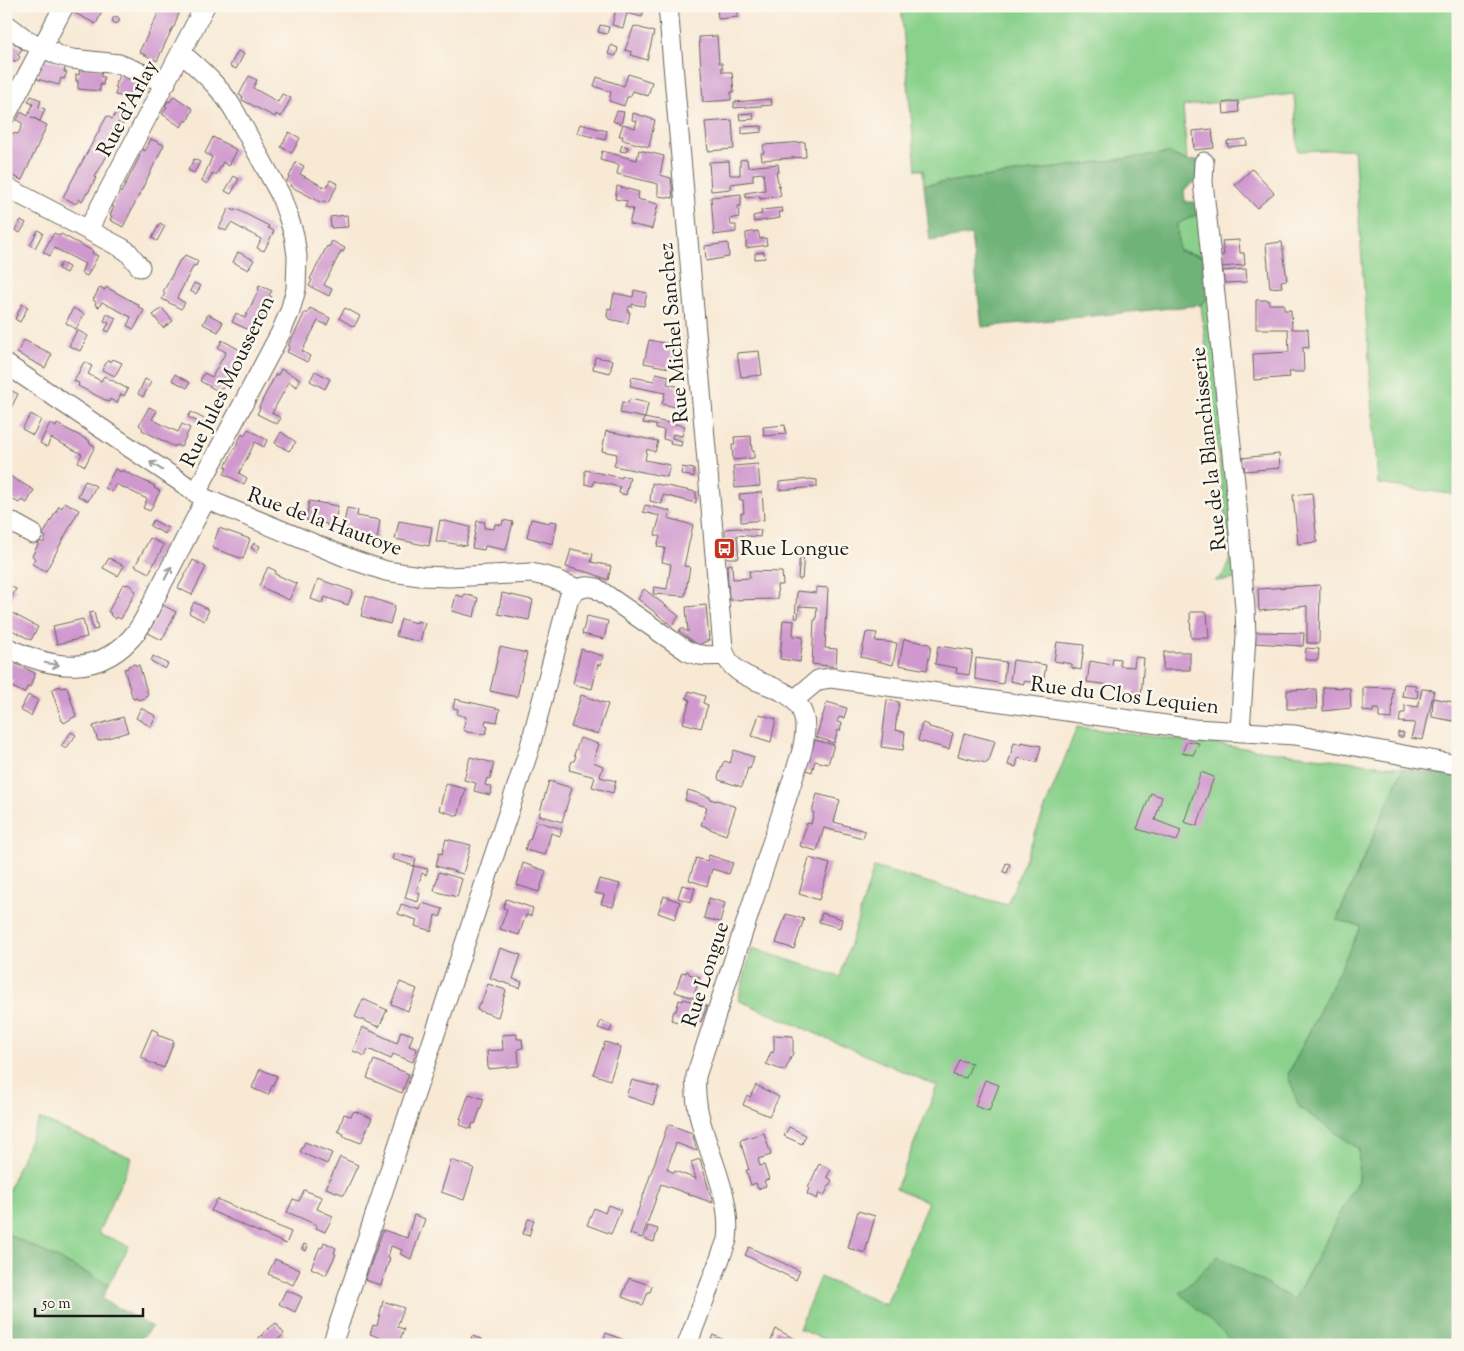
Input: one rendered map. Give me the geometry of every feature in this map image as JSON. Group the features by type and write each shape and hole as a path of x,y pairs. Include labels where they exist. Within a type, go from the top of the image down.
{"street":[{"path":"6,115 64,6"},
{"name":"Rue d'Arlay","path":"88,230 205,6"},
{"name":"Rue Michel Sanchez","path":"668,6 724,655"},
{"path":"6,24 19,35 64,58 126,66 166,83"},
{"name":"Rue Jules Mousseron","path":"6,647 27,657 52,664 85,664 120,648 128,641 140,625 286,322 296,289 297,256 292,226 285,206 231,105 204,73 181,53"},
{"name":"Rue de la Blanchisserie","path":"1204,162 1204,182 1235,482 1245,609 1246,636 1240,732"},
{"path":"6,188 128,252 140,267"},
{"name":"Rue de la Hautoye","path":"6,364 201,496 353,560 386,571 409,575 449,577 531,573 549,576 578,589"},
{"path":"6,519 33,534"},
{"path":"332,1345 529,750 570,598 578,589 590,586 602,590 693,654 707,657 724,655 739,672 783,691 794,700"},
{"name":"Rue du Clos Lequien","path":"794,700 818,680 831,678 1194,729 1295,735 1458,765"},
{"name":"Rue Longue","path":"687,1345 728,1231 722,1192 697,1112 696,1076 803,746 804,722 794,700"}],"green space":[{"path":"901,6 1458,6 1458,495 1378,484 1354,149 1298,151 1294,94 1183,106 1187,161 1169,153 924,185 923,170 916,170"},
{"path":"1169,153 1187,161 1199,160 1196,181 1184,190 1185,202 1194,202 1199,205 1200,213 1177,224 1179,251 1205,257 1210,296 1201,305 982,327 971,235 930,241 924,185"},
{"path":"1200,213 1205,257 1178,250 1177,224"},
{"path":"1210,296 1238,579 1215,581 1226,570 1230,557 1201,305"},
{"path":"1077,727 1403,768 1337,919 1361,926 1288,1075 1299,1107 1359,1149 1358,1180 1294,1300 1218,1256 1181,1292 1236,1345 838,1345 799,1329 820,1277 886,1305 928,1202 896,1189 937,1086 738,1000 752,948 840,977 874,867 1007,905"},
{"path":"1403,768 1458,777 1458,1345 1236,1345 1180,1293 1218,1256 1294,1300 1358,1180 1359,1149 1299,1107 1288,1075 1361,926 1337,920"},
{"path":"40,1119 132,1158 98,1233 129,1246 109,1284 6,1233 6,1196"},
{"path":"6,1233 109,1284 102,1299 152,1327 135,1345 6,1345"}],"building":[{"path":"76,6 105,6 96,24 73,12"},
{"path":"160,6 181,8 157,61 139,52 158,14"},
{"path":"617,6 645,6 642,17 627,13 623,28 612,25"},
{"path":"717,6 737,6 738,17 718,19"},
{"path":"116,16 120,20 116,24 112,20"},
{"path":"600,25 609,27 607,34 598,32"},
{"path":"634,26 654,32 647,60 631,55 632,52 625,50"},
{"path":"717,36 719,63 722,63 722,72 732,72 734,92 731,92 731,100 703,102 699,37"},
{"path":"6,37 22,49 18,55 20,57 9,66 6,64"},
{"path":"611,45 618,48 616,56 608,54"},
{"path":"238,51 244,54 236,69 230,66"},
{"path":"44,59 66,65 64,72 67,72 64,79 61,78 59,85 37,79"},
{"path":"80,67 102,69 101,77 104,77 103,85 100,84 100,91 78,89 76,74 79,75"},
{"path":"120,74 142,79 140,86 143,87 141,94 138,93 137,100 115,95 116,81 118,81"},
{"path":"628,74 652,82 648,96 633,91 630,97 627,97 624,106 609,101 611,92 594,86 597,77 624,86"},
{"path":"249,76 257,80 253,88 278,102 282,94 291,98 281,117 276,114 275,117 242,100 243,97 239,95"},
{"path":"31,96 41,100 39,107 45,109 40,121 31,117 47,125 22,180 6,173 6,159 9,153 6,151 6,145 12,133 18,134 23,124 17,120 21,112 28,116 33,104 28,102"},
{"path":"174,96 193,109 187,122 185,120 181,127 162,114 167,107 165,106 168,101 170,102"},
{"path":"771,99 772,105 734,108 734,102"},
{"path":"1238,101 1239,112 1224,114 1223,103"},
{"path":"617,111 624,112 621,124 613,121"},
{"path":"116,113 126,119 123,125 118,122 112,133 118,136 88,193 82,201 79,199 76,204 63,197 107,116 112,119"},
{"path":"633,113 655,120 649,147 626,141 622,139 623,136 619,136 623,124 635,128 637,121 632,120"},
{"path":"753,113 754,119 740,120 739,114"},
{"path":"732,120 734,149 708,151 705,122"},
{"path":"580,124 607,131 605,140 577,133"},
{"path":"762,126 762,132 742,134 742,127"},
{"path":"1212,129 1214,148 1194,150 1193,131"},
{"path":"289,132 300,138 292,153 281,147"},
{"path":"213,137 237,150 229,166 223,162 216,175 213,173 207,184 202,181 212,157 205,153"},
{"path":"151,139 164,145 123,227 110,220 114,207 112,206 119,191 121,193 140,156 138,155 141,149 145,151"},
{"path":"1246,139 1247,145 1228,147 1227,141"},
{"path":"805,142 806,157 762,160 761,153 764,153 763,145"},
{"path":"622,145 628,147 626,152 620,151"},
{"path":"639,150 664,156 660,175 671,178 673,198 658,196 658,184 617,174 619,165 600,160 602,151 637,160"},
{"path":"194,159 200,162 194,173 188,170"},
{"path":"747,159 748,167 778,164 779,172 776,172 781,196 760,199 760,196 746,198 745,193 765,190 763,173 753,174 753,181 731,184 731,189 711,191 709,162 729,161 730,175 740,175 740,160"},
{"path":"296,162 304,166 300,174 326,188 330,180 338,184 328,203 323,201 322,203 290,186 291,184 287,181"},
{"path":"1252,169 1274,193 1257,208 1235,185"},
{"path":"234,176 239,179 231,194 225,191"},
{"path":"617,186 639,192 637,199 658,204 652,229 629,224 633,209 625,207 627,201 615,199"},
{"path":"741,194 741,206 738,206 739,217 730,219 731,225 736,225 736,232 714,235 711,197"},
{"path":"229,208 235,211 236,209 269,226 268,228 274,231 264,251 257,248 261,239 231,223 226,231 219,228"},
{"path":"782,208 783,212 779,212 780,218 754,222 753,216 762,214 761,210"},
{"path":"347,215 348,227 331,228 330,217"},
{"path":"21,220 26,223 20,233 15,230"},
{"path":"160,223 165,226 157,241 152,238"},
{"path":"38,230 43,233 35,248 30,245"},
{"path":"758,231 760,239 766,238 767,245 746,248 746,233"},
{"path":"54,233 60,236 61,234 93,251 92,253 98,256 87,276 81,273 85,264 54,248 50,256 43,252"},
{"path":"1239,240 1240,253 1244,253 1245,265 1221,267 1220,255 1224,255 1222,241"},
{"path":"332,241 345,248 343,252 341,251 324,285 332,289 329,296 309,286 312,280 310,279 327,246 329,247"},
{"path":"1282,242 1287,280 1281,281 1282,287 1270,288 1266,244"},
{"path":"728,243 729,257 706,261 705,246"},
{"path":"238,252 254,260 248,270 233,262"},
{"path":"764,252 765,258 755,259 755,253"},
{"path":"185,255 198,261 196,266 194,265 177,298 185,303 181,309 162,299 165,293 163,292 180,260"},
{"path":"61,263 69,267 66,273 58,269"},
{"path":"1246,269 1247,282 1224,283 1223,271"},
{"path":"194,283 201,286 196,294 190,291"},
{"path":"259,285 272,291 269,295 272,297 256,328 254,327 251,331 232,322 236,313 245,318 259,289"},
{"path":"100,287 105,290 106,287 139,305 138,307 144,310 134,329 127,326 131,317 102,302 99,307 95,305 96,302 93,300"},
{"path":"634,290 647,293 644,306 632,304 632,307 629,306 628,323 609,319 607,316 608,308 611,309 614,293 633,297"},
{"path":"1256,300 1269,300 1269,304 1284,304 1284,310 1291,310 1292,329 1308,329 1309,348 1303,347 1304,372 1289,372 1290,377 1254,380 1253,354 1289,352 1288,329 1256,329"},
{"path":"22,304 28,307 20,322 15,319"},
{"path":"73,308 84,314 76,329 66,323"},
{"path":"162,308 173,321 163,328 153,315"},
{"path":"310,308 330,318 327,325 318,321 302,351 310,356 307,362 287,352 290,346 288,345 305,312 307,314"},
{"path":"345,308 360,316 354,327 339,318"},
{"path":"107,314 116,318 109,332 105,330 109,323 104,321"},
{"path":"208,314 223,322 218,332 203,324"},
{"path":"77,330 88,336 80,351 69,346"},
{"path":"24,340 52,354 45,368 17,353"},
{"path":"222,340 240,350 238,355 241,356 223,388 221,387 218,391 200,381 204,373 212,377 226,352 218,348"},
{"path":"649,340 674,345 669,368 644,363"},
{"path":"759,351 762,375 741,377 737,353"},
{"path":"595,357 613,360 610,373 593,369"},
{"path":"113,359 122,363 115,376 102,370 108,360 111,362"},
{"path":"84,362 92,366 88,374 101,381 104,376 128,389 124,396 121,394 117,403 110,399 109,402 78,386 79,383 74,381"},
{"path":"281,369 300,379 297,387 289,382 272,413 281,418 277,424 257,414 276,374 278,375"},
{"path":"315,371 330,379 325,389 310,381"},
{"path":"656,373 669,376 667,384 685,388 680,408 662,404 665,393 630,386 632,377 654,381"},
{"path":"175,374 190,383 187,388 172,380"},
{"path":"145,379 151,382 143,397 138,394"},
{"path":"6,388 18,394 11,408 6,405"},
{"path":"630,399 648,403 645,418 620,413 622,402 628,403"},
{"path":"149,407 157,411 152,419 165,426 178,432 182,424 190,428 181,447 176,445 175,447 142,430 143,428 139,425"},
{"path":"191,412 206,420 204,425 188,417"},
{"path":"31,414 41,420 33,435 22,429"},
{"path":"644,418 685,426 682,436 673,434 672,438 682,441 681,446 670,444 671,441 663,439 664,430 656,428 656,425 643,423"},
{"path":"50,423 56,427 57,424 90,441 89,443 95,446 85,466 78,462 82,454 51,438 47,447 40,443"},
{"path":"785,425 786,434 764,436 763,427"},
{"path":"248,429 267,440 264,447 255,442 239,473 247,478 244,484 224,474 227,468 225,467 242,434 244,436"},
{"path":"606,431 658,441 655,452 647,449 645,460 670,465 667,477 614,466 617,454 602,451"},
{"path":"281,432 296,442 289,451 275,443"},
{"path":"751,436 754,458 733,460 732,445 735,445 734,437"},
{"path":"1279,454 1280,468 1245,471 1244,466 1242,466 1241,458"},
{"path":"758,464 760,486 735,488 733,466"},
{"path":"682,467 694,469 694,477 681,474"},
{"path":"115,469 121,472 122,470 155,486 154,488 160,491 150,511 143,508 147,499 116,484 112,492 105,488"},
{"path":"585,470 622,478 622,476 630,477 626,495 619,493 620,487 594,481 593,486 585,484"},
{"path":"6,474 34,490 27,503 21,500 19,503 6,496"},
{"path":"817,480 817,487 779,490 779,482"},
{"path":"85,481 96,486 88,501 78,496"},
{"path":"652,483 696,492 696,503 663,495 662,504 650,501"},
{"path":"762,492 764,520 741,522 741,513 744,513 743,500 740,500 739,494"},
{"path":"1312,493 1317,542 1298,544 1293,495"},
{"path":"309,501 338,506 334,527 306,520"},
{"path":"65,502 79,510 46,571 32,564 35,558 32,556 40,541 43,543 46,537 43,535 59,506 62,508"},
{"path":"645,505 670,511 668,518 693,525 684,566 690,567 685,596 653,594 654,587 667,589 671,564 662,562 665,548 657,547 660,536 655,535 660,516 643,512"},
{"path":"347,508 358,510 357,516 380,520 377,540 342,533"},
{"path":"531,519 549,523 550,521 557,522 553,544 527,537"},
{"path":"153,520 168,528 165,534 150,526"},
{"path":"440,520 470,527 466,546 436,542"},
{"path":"503,520 513,522 506,550 485,546 484,550 472,548 477,521 485,522 484,528 494,529 495,524 502,525"},
{"path":"399,521 432,527 429,546 395,539"},
{"path":"219,528 250,539 243,559 212,548"},
{"path":"725,529 761,530 760,537 737,535 739,558 727,558"},
{"path":"150,538 164,545 149,573 135,566"},
{"path":"254,543 260,546 257,552 251,548"},
{"path":"571,549 593,554 591,562 611,566 608,580 591,573 566,567"},
{"path":"800,553 804,553 802,579 798,579"},
{"path":"109,558 124,566 118,576 103,568"},
{"path":"193,560 206,567 192,595 178,588"},
{"path":"732,564 733,579 750,578 749,571 782,572 783,585 777,585 778,599 729,600 727,565"},
{"path":"268,567 276,571 275,574 297,584 289,600 259,586"},
{"path":"318,579 353,591 348,605 325,597 322,603 311,599"},
{"path":"6,584 16,589 8,604 6,603"},
{"path":"123,584 133,587 132,589 136,591 121,619 117,617 116,619 108,612"},
{"path":"1320,585 1319,643 1307,643 1307,606 1259,611 1258,589"},
{"path":"816,587 828,588 825,648 837,649 836,667 812,664 814,620 816,620 817,607 799,606 798,618 795,618 797,591 816,593"},
{"path":"644,589 679,616 672,626 638,599"},
{"path":"502,593 533,600 529,620 498,614"},
{"path":"464,594 478,598 474,617 452,611 456,595 464,597"},
{"path":"366,596 395,606 390,624 361,616"},
{"path":"194,602 209,610 204,621 189,613"},
{"path":"163,605 176,612 162,640 148,633"},
{"path":"706,605 709,640 698,645 679,631 681,628 688,632 686,607"},
{"path":"10,612 38,627 31,640 6,627 6,619"},
{"path":"94,612 98,629 93,630 89,613"},
{"path":"1190,612 1207,612 1209,638 1191,638"},
{"path":"587,616 608,621 604,639 582,634"},
{"path":"83,619 87,637 57,644 53,626"},
{"path":"401,619 425,623 420,642 396,636"},
{"path":"783,620 794,621 793,636 803,637 800,662 780,659"},
{"path":"1255,632 1304,633 1303,646 1254,643"},
{"path":"866,633 877,633 875,641 897,643 893,665 861,657"},
{"path":"904,639 931,646 927,670 899,665"},
{"path":"1057,642 1084,645 1081,670 1072,668 1072,664 1054,661"},
{"path":"938,646 973,651 969,675 956,673 957,668 935,664"},
{"path":"500,647 527,653 517,697 490,691"},
{"path":"1306,648 1319,649 1318,660 1305,660"},
{"path":"581,649 603,656 601,665 598,664 592,689 573,684"},
{"path":"1164,652 1190,652 1190,670 1163,670"},
{"path":"153,656 168,664 165,669 151,661"},
{"path":"1135,657 1144,658 1141,698 1133,698 1134,691 1118,690 1118,686 1087,682 1090,661 1112,665 1113,658 1120,659 1120,666 1134,667"},
{"path":"976,658 1006,662 1003,684 975,679"},
{"path":"6,659 35,673 30,687 28,686 24,693 10,686 13,680 6,677"},
{"path":"1013,660 1046,665 1043,684 1024,681 1024,684 1010,681"},
{"path":"135,664 136,666 139,665 148,695 145,696 146,698 138,700 137,698 133,699 124,669"},
{"path":"1404,684 1416,685 1415,690 1418,691 1417,698 1402,696"},
{"path":"60,686 61,688 67,687 76,716 64,723 52,691"},
{"path":"1323,687 1350,688 1351,708 1323,711"},
{"path":"1363,687 1393,688 1392,719 1379,718 1379,709 1373,709 1373,712 1363,711"},
{"path":"1316,689 1317,709 1287,709 1287,690"},
{"path":"1422,689 1434,690 1423,740 1411,738 1415,723 1399,722 1401,713 1405,713 1405,705 1418,707"},
{"path":"689,691 705,696 703,703 708,705 701,728 683,723 690,700 686,698"},
{"path":"28,695 38,700 31,716 20,710"},
{"path":"581,695 608,704 598,734 571,727"},
{"path":"1433,698 1458,703 1458,722 1432,717"},
{"path":"455,699 500,709 497,722 486,720 485,724 488,727 484,734 467,732 463,729 466,717 457,714 458,709 453,708"},
{"path":"887,700 899,702 895,730 905,732 903,750 881,747"},
{"path":"827,702 847,708 844,718 839,717 837,722 842,723 834,743 816,737"},
{"path":"141,708 156,716 151,727 136,718"},
{"path":"759,714 776,719 771,742 752,736"},
{"path":"123,717 128,732 98,741 93,726"},
{"path":"922,723 929,725 929,727 953,733 949,749 918,741"},
{"path":"71,732 76,735 66,749 61,746"},
{"path":"1398,732 1404,733 1403,737 1398,737"},
{"path":"964,733 995,741 989,761 986,763 958,756"},
{"path":"580,738 599,744 593,762 603,766 600,777 616,781 613,793 592,787 595,777 569,770 576,756 574,755"},
{"path":"815,740 834,745 828,764 815,761 812,772 806,770"},
{"path":"1187,741 1199,743 1193,755 1182,753"},
{"path":"1014,742 1041,746 1037,762 1018,758 1016,767 1008,765"},
{"path":"734,750 754,757 742,787 719,780 718,777 723,763 725,761 730,763"},
{"path":"470,757 494,763 490,779 487,778 485,785 492,787 490,795 474,791 476,783 464,780"},
{"path":"1201,772 1214,777 1197,826 1184,822"},
{"path":"549,781 572,788 562,822 539,815"},
{"path":"446,784 466,789 458,816 439,810"},
{"path":"688,790 736,807 726,835 701,825 707,807 685,800"},
{"path":"1151,793 1162,797 1155,820 1181,830 1177,841 1137,829"},
{"path":"817,794 840,800 834,822 865,831 863,838 824,828 817,851 800,846 807,823 811,824"},
{"path":"536,821 562,829 560,836 551,833 545,855 525,850"},
{"path":"446,839 471,845 463,874 436,866 439,853 442,854"},
{"path":"394,853 416,859 414,866 392,859"},
{"path":"709,855 733,863 729,874 712,869 707,886 689,880 696,858 707,861"},
{"path":"809,858 830,864 819,900 799,894"},
{"path":"523,863 546,871 539,892 517,885"},
{"path":"1006,863 1010,864 1007,873 1003,872"},
{"path":"414,866 428,869 426,875 422,873 416,892 420,893 418,902 405,898"},
{"path":"439,872 462,879 457,897 434,891"},
{"path":"599,879 620,884 613,907 601,904 604,895 595,893"},
{"path":"682,885 695,888 691,902 678,898"},
{"path":"664,896 680,902 675,919 658,913"},
{"path":"709,898 725,903 720,922 704,918"},
{"path":"506,899 533,908 531,916 526,915 519,935 500,929 507,909 503,908"},
{"path":"422,903 443,909 440,917 435,915 432,931 415,926 417,920 398,914 401,904 420,910"},
{"path":"822,913 842,919 840,928 819,922"},
{"path":"786,914 804,919 794,949 776,943"},
{"path":"500,948 521,955 513,979 522,982 520,988 490,978"},
{"path":"687,971 689,974 700,977 693,998 675,992 682,972 686,973"},
{"path":"400,982 417,989 408,1011 391,1004"},
{"path":"488,984 506,990 498,1017 477,1010"},
{"path":"363,999 387,1010 379,1027 355,1017"},
{"path":"684,999 707,1006 701,1022 686,1018 685,1024 671,1020 679,1000 683,1001"},
{"path":"601,1021 612,1025 610,1032 598,1028"},
{"path":"362,1027 397,1043 401,1031 413,1035 409,1046 417,1049 413,1062 393,1054 391,1059 368,1049 365,1056 353,1051"},
{"path":"152,1029 158,1032 157,1035 174,1041 164,1068 140,1057"},
{"path":"517,1034 517,1039 522,1039 523,1048 518,1049 519,1066 488,1069 487,1051 503,1050 502,1035"},
{"path":"774,1035 793,1036 793,1053 785,1071 766,1064 771,1052 773,1053"},
{"path":"605,1042 621,1047 610,1080 593,1074"},
{"path":"374,1060 409,1074 402,1093 367,1078"},
{"path":"959,1060 972,1063 966,1078 953,1075"},
{"path":"260,1069 277,1076 268,1095 252,1088"},
{"path":"632,1080 659,1087 653,1105 626,1096"},
{"path":"985,1080 999,1085 989,1111 975,1106"},
{"path":"756,1085 779,1097 769,1116 743,1105 747,1095 750,1097"},
{"path":"469,1094 484,1099 475,1124 473,1123 471,1129 460,1125 462,1119 460,1119"},
{"path":"354,1111 372,1118 361,1143 343,1136 344,1134 337,1131 344,1114 351,1116"},
{"path":"668,1124 692,1133 697,1151 676,1143 667,1169 696,1179 691,1162 700,1159 713,1203 661,1184 642,1238 630,1234"},
{"path":"789,1127 806,1135 802,1144 784,1136"},
{"path":"764,1133 771,1155 758,1159 760,1166 764,1165 769,1179 764,1181 766,1186 758,1189 756,1183 751,1185 746,1170 749,1170 740,1140"},
{"path":"305,1142 332,1153 327,1164 300,1152"},
{"path":"340,1157 358,1165 344,1195 326,1188"},
{"path":"451,1160 474,1168 464,1200 441,1192"},
{"path":"819,1164 831,1169 827,1177 832,1180 824,1196 819,1193 817,1199 807,1194"},
{"path":"304,1190 322,1197 317,1209 333,1216 325,1232 316,1228 317,1225 287,1212 293,1199 299,1201"},
{"path":"217,1199 291,1232 286,1244 211,1211"},
{"path":"608,1205 621,1210 611,1234 587,1225 594,1208 605,1213"},
{"path":"858,1211 875,1216 865,1253 848,1248"},
{"path":"414,1215 425,1219 411,1259 400,1254 402,1250 391,1246 388,1257 390,1258 381,1285 365,1280 383,1230 407,1238"},
{"path":"528,1219 534,1220 529,1236 523,1234"},
{"path":"648,1226 658,1229 654,1242 644,1239"},
{"path":"324,1242 336,1248 334,1253 336,1254 326,1275 311,1268"},
{"path":"304,1244 308,1246 306,1251 302,1249"},
{"path":"749,1247 800,1271 796,1280 745,1255"},
{"path":"275,1259 300,1270 293,1285 268,1274"},
{"path":"629,1278 652,1286 643,1305 622,1297"},
{"path":"286,1290 302,1297 295,1312 279,1304"},
{"path":"383,1301 404,1308 397,1327 404,1329 398,1345 370,1334 373,1325 377,1326"},
{"path":"276,1323 284,1334 275,1342 279,1345 259,1345 260,1336 263,1336 263,1333"},
{"path":"776,1329 797,1340 794,1345 769,1345"},
{"path":"606,1333 629,1342 628,1345 601,1345"},
{"path":"713,1335 735,1345 708,1345"},
{"path":"472,1336 482,1339 480,1345 469,1345"}],"place":[{"name":"Rue Longue","path":"724,548"}]}
